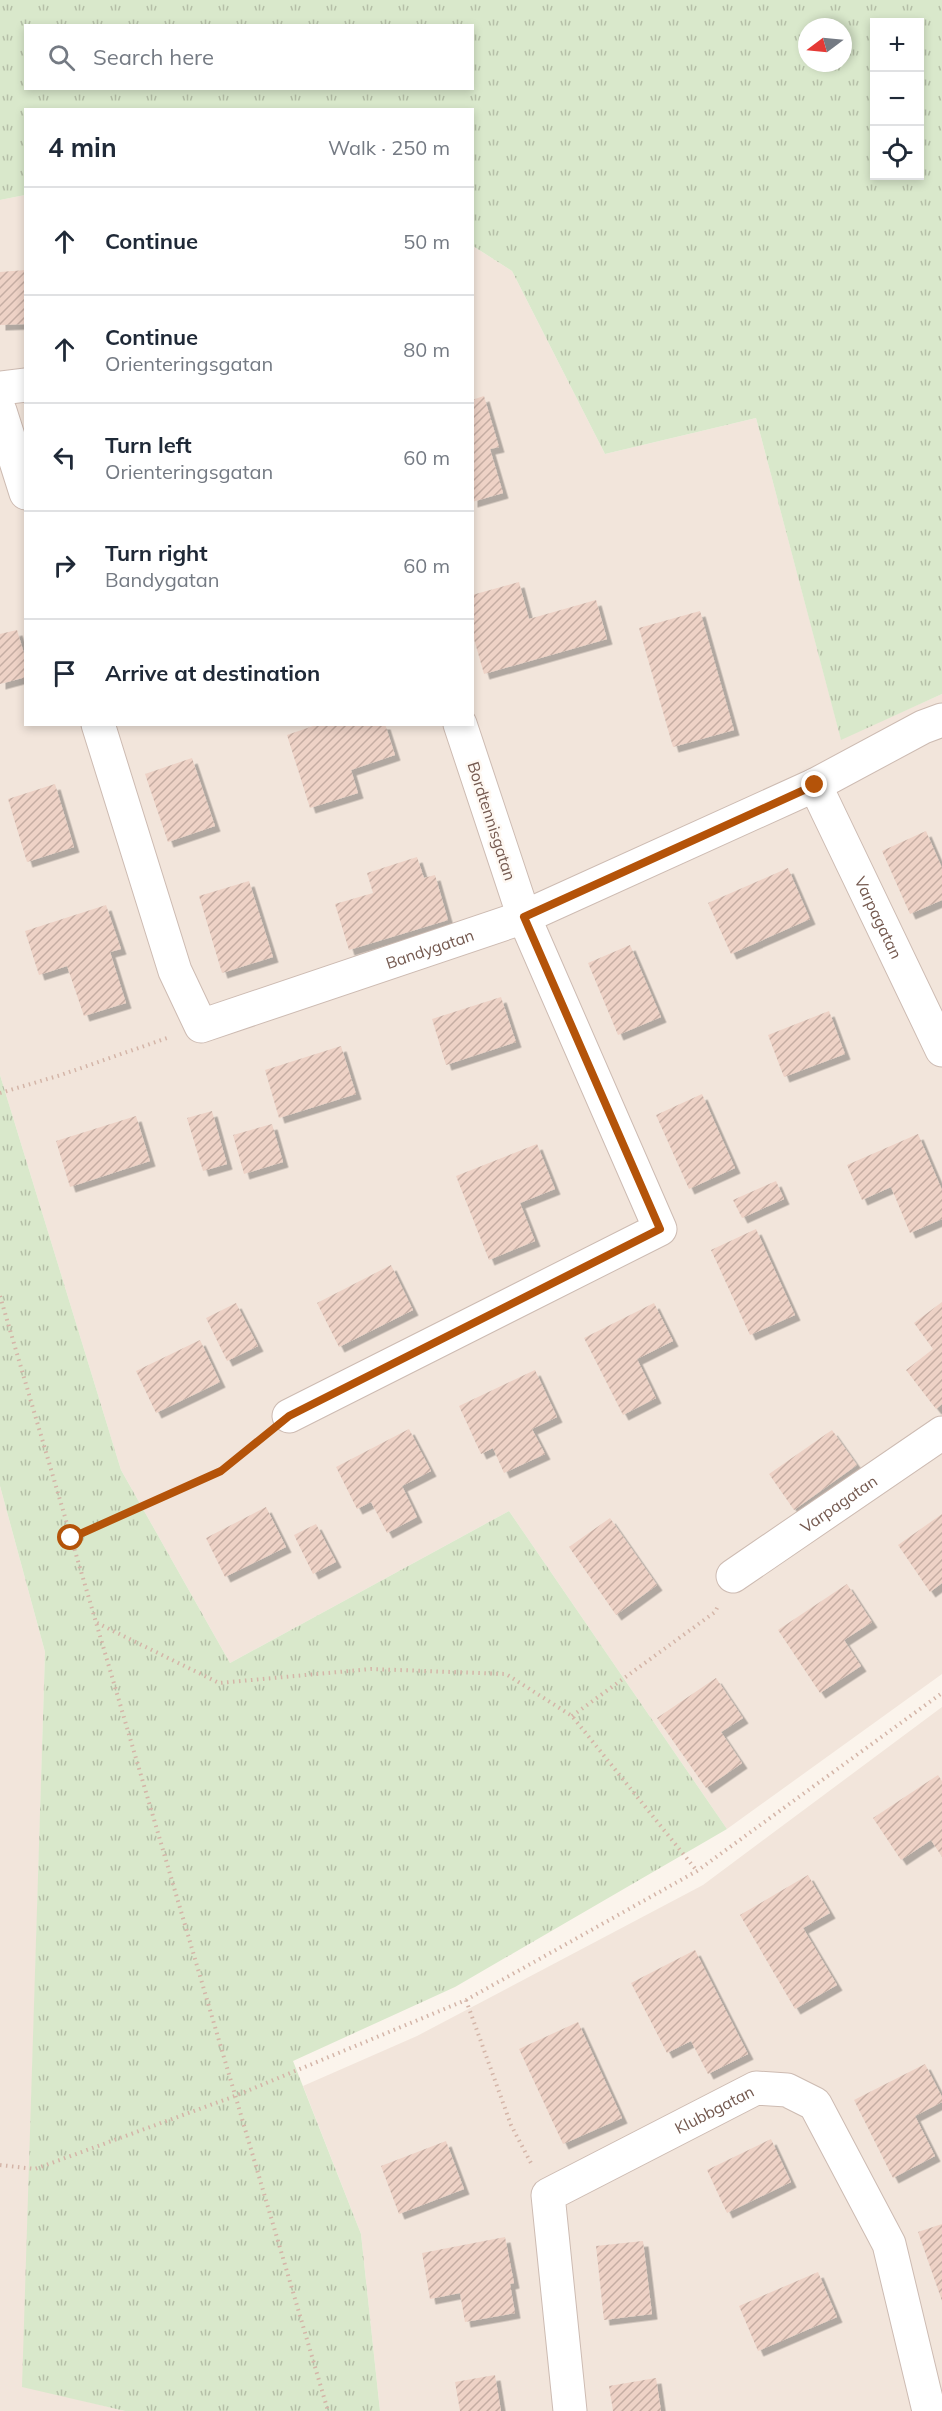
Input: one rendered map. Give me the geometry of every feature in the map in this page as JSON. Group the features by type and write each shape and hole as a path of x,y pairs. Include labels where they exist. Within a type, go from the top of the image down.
{"street":[{"path":"0,388 24,385"},
{"path":"0,411 24,487"},
{"name":"Bandygatan","path":"201,1026 524,917 815,785 923,727 942,720"},
{"path":"99,726 175,971 201,1026"},
{"name":"Bordtennisgatan","path":"289,1416 660,1229 524,917 461,726"},
{"name":"Varpagatan","path":"815,785 942,1050"},
{"name":"Varpagatan","path":"734,1576 942,1433"},
{"name":"Klubbgatan","path":"548,2195 756,2088 787,2090 815,2104 889,2244 929,2411"},
{"path":"548,2195 570,2411"}],"path":[{"path":"0,1093 61,1075 201,1026"},
{"path":"0,1296 328,2411"},
{"path":"71,1538 221,1471 289,1416"},
{"path":"572,1716 715,1612 734,1576"},
{"path":"96,1622 219,1683 371,1669 506,1674 572,1716 697,1871"},
{"path":"0,2165 35,2169 235,2096 466,2000 697,1871 942,1693"},
{"path":"466,2000 511,2125 548,2195"}],"shaded area":[{"path":"24,195 24,726 474,726 474,247 512,271 605,454 756,418 841,739 942,694 942,1674 727,1829 509,1511 230,1663 121,1470 0,1075 0,200"},
{"path":"0,1486 45,1652 23,2386 125,2411 0,2411"},
{"path":"942,1707 942,2411 380,2411 361,2234 303,2086 417,2036 703,1885"}],"green space":[{"path":"0,0 942,0 942,694 841,740 756,418 605,454 512,271 474,247 474,108 24,108 24,195 0,200"},
{"path":"0,1075 121,1470 230,1663 509,1511 727,1829 455,1987 293,2061 361,2234 380,2411 125,2411 22,2387 45,1652 0,1486"}],"building":[{"path":"24,270 24,324 0,325 0,272"},
{"path":"484,396 499,447 490,449 503,493 474,501 474,399"},
{"path":"519,582 529,619 596,600 607,639 484,674 474,639 474,594"},
{"path":"700,611 734,730 673,747 639,628"},
{"path":"17,630 24,653 24,678 0,684 0,634"},
{"path":"313,726 386,726 395,755 351,770 358,793 310,808 287,735"},
{"path":"192,758 215,826 168,842 145,774"},
{"path":"55,784 74,847 27,862 8,799"},
{"path":"926,831 942,868 942,900 910,914 882,851"},
{"path":"417,857 424,878 435,875 448,920 349,950 335,904 373,893 367,873"},
{"path":"788,868 810,919 731,954 708,903"},
{"path":"249,881 273,957 222,973 199,896"},
{"path":"106,905 121,949 110,952 126,1003 84,1016 67,966 39,975 25,931"},
{"path":"630,945 661,1017 618,1035 588,963"},
{"path":"501,997 516,1042 446,1065 432,1019"},
{"path":"829,1011 845,1054 784,1077 768,1035"},
{"path":"341,1046 356,1094 279,1118 265,1070"},
{"path":"702,1094 735,1168 689,1189 656,1115"},
{"path":"212,1111 227,1164 203,1171 187,1118"},
{"path":"136,1116 150,1161 70,1187 56,1141"},
{"path":"272,1124 283,1162 244,1174 233,1135"},
{"path":"918,1134 942,1190 942,1219 910,1233 891,1187 862,1200 847,1165"},
{"path":"537,1144 555,1189 520,1203 535,1241 489,1260 456,1176"},
{"path":"776,1181 784,1199 742,1218 733,1200"},
{"path":"756,1229 795,1315 750,1335 711,1250"},
{"path":"391,1265 413,1310 339,1347 317,1303"},
{"path":"942,1302 942,1404 936,1409 906,1370 933,1349 914,1323"},
{"path":"236,1303 258,1346 227,1361 206,1318"},
{"path":"654,1303 673,1341 637,1359 656,1398 623,1415 584,1338"},
{"path":"200,1340 220,1382 156,1413 136,1371"},
{"path":"535,1370 557,1417 532,1429 545,1454 504,1473 493,1448 481,1454 459,1406"},
{"path":"409,1429 431,1471 402,1486 417,1517 387,1533 371,1502 357,1509 336,1467"},
{"path":"832,1430 857,1465 794,1510 769,1474"},
{"path":"266,1507 286,1547 225,1577 206,1538"},
{"path":"942,1514 942,1583 930,1592 898,1545"},
{"path":"610,1518 657,1585 616,1615 569,1547"},
{"path":"316,1524 336,1562 313,1574 294,1535"},
{"path":"847,1584 872,1622 844,1640 861,1666 820,1693 778,1630"},
{"path":"716,1678 743,1718 721,1732 742,1763 706,1788 657,1718"},
{"path":"938,1775 942,1781 942,1857 931,1840 901,1860 873,1818"},
{"path":"808,1875 830,1913 803,1928 837,1985 795,2009 740,1915"},
{"path":"695,1950 748,2054 708,2074 691,2041 667,2053 631,1983"},
{"path":"578,2022 622,2118 563,2144 519,2049"},
{"path":"925,2064 942,2097 942,2102 915,2116 935,2156 893,2178 854,2100"},
{"path":"771,2139 791,2182 727,2213 707,2170"},
{"path":"446,2141 464,2189 399,2214 381,2166"},
{"path":"942,2224 942,2301 918,2232"},
{"path":"505,2237 514,2283 510,2284 515,2313 465,2322 460,2293 430,2299 422,2253"},
{"path":"643,2241 652,2314 604,2320 596,2246"},
{"path":"818,2272 837,2317 758,2351 739,2306"},
{"path":"495,2375 501,2411 460,2411 455,2382"},
{"path":"656,2378 661,2411 613,2411 609,2386"}],"route":[{"path":"71,1538 221,1471 289,1416 660,1229 524,917 815,785"}]}
